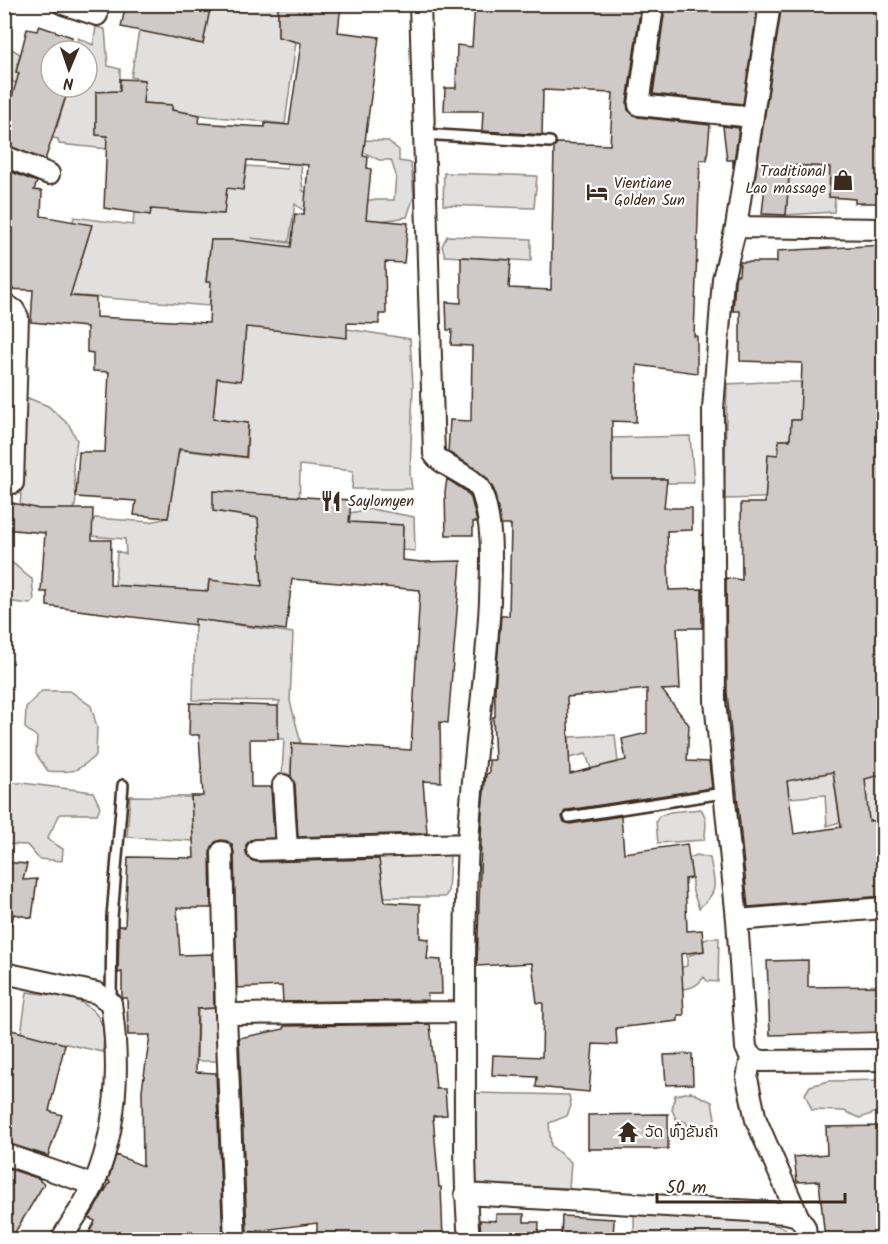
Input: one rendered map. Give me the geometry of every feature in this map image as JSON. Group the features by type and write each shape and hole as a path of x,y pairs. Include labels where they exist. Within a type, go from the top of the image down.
{"street":[{"path":"63,4 97,15"},
{"path":"420,4 434,454 478,486 482,493 491,538 487,655 468,844 465,1194 469,1239"},
{"path":"770,4 736,227 723,279 713,409 716,702 737,920 746,1048 751,1057 747,1078 756,1120 805,1227 807,1239"},
{"path":"652,13 639,105 753,117"},
{"path":"4,156 48,174"},
{"path":"736,227 884,229"},
{"path":"4,303 14,310 18,317 13,483"},
{"path":"283,785 287,849"},
{"path":"257,850 468,844"},
{"path":"222,852 226,1014 236,1239"},
{"path":"737,920 884,908"},
{"path":"4,973 97,993 111,1003 117,1060 114,1119 94,1185 60,1239"},
{"path":"226,1014 465,1012"},
{"path":"751,1057 762,1060 884,1060"},
{"path":"4,1154 94,1185"},
{"path":"465,1194 786,1213 798,1216"}],"lane":[{"path":"423,134 550,142"},
{"path":"111,1003 112,917 123,785"},
{"path":"569,817 723,793"}],"shaded area":[{"path":"211,5 278,5 278,37 296,42 285,124 208,116 172,110 172,105 143,103 145,80 131,77 139,31"},
{"path":"96,27 105,29 108,66 120,69 120,91 99,92 99,39 94,39"},
{"path":"4,44 20,54 16,71 22,74 16,83 5,79"},
{"path":"65,99 96,99 96,135 120,136 118,150 59,144 58,139 43,136 47,124 57,127"},
{"path":"304,139 301,173 303,191 321,200 394,200 396,175 391,160 379,160 363,152 364,140 388,141 399,150 399,161 411,163 414,196 407,217 364,222 333,220 319,217 295,204 289,242 251,238 315,246 313,250 234,240 211,240 206,281 211,282 210,306 41,293 79,267 88,238 70,234 74,217 133,225 134,212 150,215 153,200 176,185 174,211 223,214 227,188 243,189 247,166 287,169 287,154"},
{"path":"831,146 829,197 835,197 834,212 786,215 790,165 817,166"},
{"path":"444,173 537,176 534,208 443,205"},
{"path":"447,236 531,239 531,261 445,256 442,246"},
{"path":"246,327 347,329 410,339 413,386 410,474 412,489 352,489 353,471 300,465 299,525 259,534 262,587 209,580 204,620 293,633 290,701 301,743 292,743 291,775 282,773 284,739 278,739 280,701 193,700 195,625 115,586 117,551 126,554 125,539 91,536 90,524 95,518 150,522 168,518 180,450 247,458 248,423 213,419 217,378 241,380"},
{"path":"801,382 801,394 815,394 813,421 792,420 790,440 779,440 778,455 768,455 767,474 794,497 724,499 727,384"},
{"path":"28,398 48,406 69,425 77,440 73,464 76,498 74,513 62,528 61,509 39,509 20,505 21,494 5,493 4,423 18,442 21,410"},
{"path":"690,436 694,483 667,483 667,479 558,479 612,454 612,438"},
{"path":"371,509 414,517 415,551 402,550 403,525 370,523 349,531 350,513"},
{"path":"4,558 32,579 34,601 29,604 6,601 10,581 5,574"},
{"path":"42,691 70,691 91,706 97,727 96,755 75,770 48,771 36,754 37,737 25,728 26,707"},
{"path":"802,733 883,774 883,820 869,821 864,779 834,781 840,822 827,826 825,795 789,798 787,781"},
{"path":"615,735 618,762 591,769 586,754 569,758 569,737"},
{"path":"4,783 22,783 93,792 100,807 97,814 60,814 47,839 63,849 62,861 39,859 27,845 5,844"},
{"path":"130,796 191,797 193,841 127,837"},
{"path":"701,809 706,820 704,840 658,843 656,822 659,816 670,812"},
{"path":"445,851 450,856 448,892 445,897 384,897 381,873 367,872 369,855"},
{"path":"697,855 710,858 714,880 711,896 699,908 693,892 689,858"},
{"path":"708,938 719,938 718,982 707,981 704,977 695,986 683,989 679,968 687,966 687,956 704,951 703,941"},
{"path":"27,992 61,996 82,1003 91,1009 103,1028 103,1052 21,1034"},
{"path":"221,1008 224,1061 197,1061 198,1009"},
{"path":"883,1080 883,1110 860,1118 844,1111 812,1110 805,1094 810,1086 829,1081"},
{"path":"691,1092 712,1102 715,1118 712,1129 694,1132 689,1129 686,1122 676,1119 672,1110 675,1095"},
{"path":"473,1093 569,1095 571,1106 567,1116 549,1123 551,1146 571,1162 569,1188 474,1184"},
{"path":"634,1215 766,1222 785,1228 790,1239 634,1240"}],"building":[{"path":"126,4 211,4 203,44 121,27"},
{"path":"278,4 341,4 338,32 379,37 363,156 368,157 367,168 371,169 366,219 408,223 404,263 385,262 386,314 379,314 379,324 347,323 347,338 246,327 241,381 217,378 213,419 248,423 246,457 179,449 168,518 134,515 136,501 76,497 79,452 105,452 109,372 93,371 93,353 87,352 87,327 31,322 33,290 4,289 4,169 37,182 34,190 42,191 41,216 92,225 70,296 96,298 96,317 209,323 211,282 206,282 211,240 234,240 291,247 295,214 304,215 308,165 247,160 243,190 227,188 224,214 151,209 150,215 104,208 107,136 96,135 96,99 99,99 99,92 120,91 120,79 145,80 143,103 172,105 172,110 200,115 199,123 265,127 265,123 289,125 301,43 278,37"},
{"path":"475,4 644,4 640,11 627,103 628,110 638,117 710,125 707,160 700,160 694,336 697,336 697,373 637,365 636,422 612,421 612,479 667,479 664,508 692,508 692,530 667,531 669,590 702,589 702,628 677,628 680,689 662,690 689,725 687,761 709,762 712,788 568,810 562,817 564,822 570,824 621,816 624,853 687,844 692,878 685,879 687,931 702,930 704,951 681,954 684,1015 678,1015 678,1021 616,1028 617,1045 593,1044 589,1092 536,1087 537,1077 492,1075 493,1055 542,1057 543,1003 537,1003 532,963 477,966 482,810 486,774 489,773 489,760 495,760 493,717 495,717 501,616 509,616 511,525 501,525 494,490 487,478 448,452 450,420 471,421 472,346 451,345 452,330 447,330 446,302 461,303 461,257 511,260 509,288 551,290 554,147 557,143 610,145 613,93 543,90 542,135 482,131 483,111 444,111 445,88 456,88 457,45 472,47","holes":["647,689 647,733 622,739 626,760 570,774 567,697"]},
{"path":"660,4 758,4 743,104 653,94 664,15"},
{"path":"782,4 874,4 873,14 884,15 884,203 855,203 855,199 829,197 830,167 790,165 786,215 762,214 765,185 754,185"},
{"path":"39,26 72,37 72,39 39,39 39,99 65,99 45,160 4,144 4,124 19,73 16,72 27,29 37,31"},
{"path":"723,126 739,128 733,168 733,160 727,160"},
{"path":"884,245 884,774 865,779 869,821 884,820 884,896 748,907 727,692 726,578 742,580 741,503 765,503 768,454 778,455 779,440 790,440 791,420 800,420 802,363 740,361 740,311 733,311 735,281 736,275 739,275 740,262 777,262 777,251","holes":["833,772 841,827 794,834 787,781"]},
{"path":"447,479 471,498 477,522 473,522 473,535 446,535"},
{"path":"213,491 351,500 349,522 403,525 402,560 461,561 448,723 440,722 441,782 423,781 427,833 298,837 295,784 291,777 292,743 411,750 420,590 292,579 286,630 195,619 195,625 47,606 47,592 41,592 45,533 4,529 4,501 39,509 93,509 92,540 111,540 110,585 208,591 209,580 262,586 258,518 213,511"},
{"path":"190,703 278,706 278,739 250,739 251,787 271,787 274,838 250,840 246,845 247,856 257,862 379,859 385,902 420,904 420,938 429,939 427,959 441,960 442,994 427,994 428,1000 283,1002 282,986 237,988 234,852 232,845 227,841 215,842 210,852 211,908 177,908 180,955 213,954 214,1008 197,1009 196,1072 216,1073 223,1239 86,1239 95,1221 89,1218 110,1182 108,1180 116,1155 143,1166 142,1090 150,1035 128,1035 127,998 122,998 122,972 118,973 119,926 125,926 128,857 194,858 191,796 203,796 199,735 189,735"},
{"path":"4,862 27,864 23,880 37,879 32,918 14,914 11,925 4,924"},
{"path":"808,960 808,987 884,986 884,1032 770,1035 767,961"},
{"path":"430,1024 436,1089 445,1089 447,1115 433,1116 439,1187 441,1187 443,1239 317,1239 317,1223 247,1232 239,1038 284,1029 284,1026"},
{"path":"4,1028 65,1044 49,1111 62,1115 48,1156 4,1142"},
{"path":"692,1054 693,1084 666,1085 664,1055"},
{"name":"ວັດ ທົ່ງຂັນຄຳ","path":"668,1114 668,1149 588,1149 588,1115"},
{"path":"884,1126 884,1239 825,1239 819,1181 797,1182 794,1157 827,1154 826,1127"},
{"path":"4,1167 40,1179 44,1184 11,1239 4,1239"},
{"path":"496,1214 524,1214 524,1222 539,1222 538,1239 481,1239 480,1220 496,1221"},
{"path":"562,1216 614,1219 613,1239 561,1239"}],"place":[{"name":"Traditional Lao massage","path":"843,180"},
{"name":"Vientiane Golden Sun","path":"597,192"},
{"name":"Saylomyen","path":"331,501"},
{"name":"ວັດ ທົ່ງຂັນຄຳ","path":"628,1132"}]}
